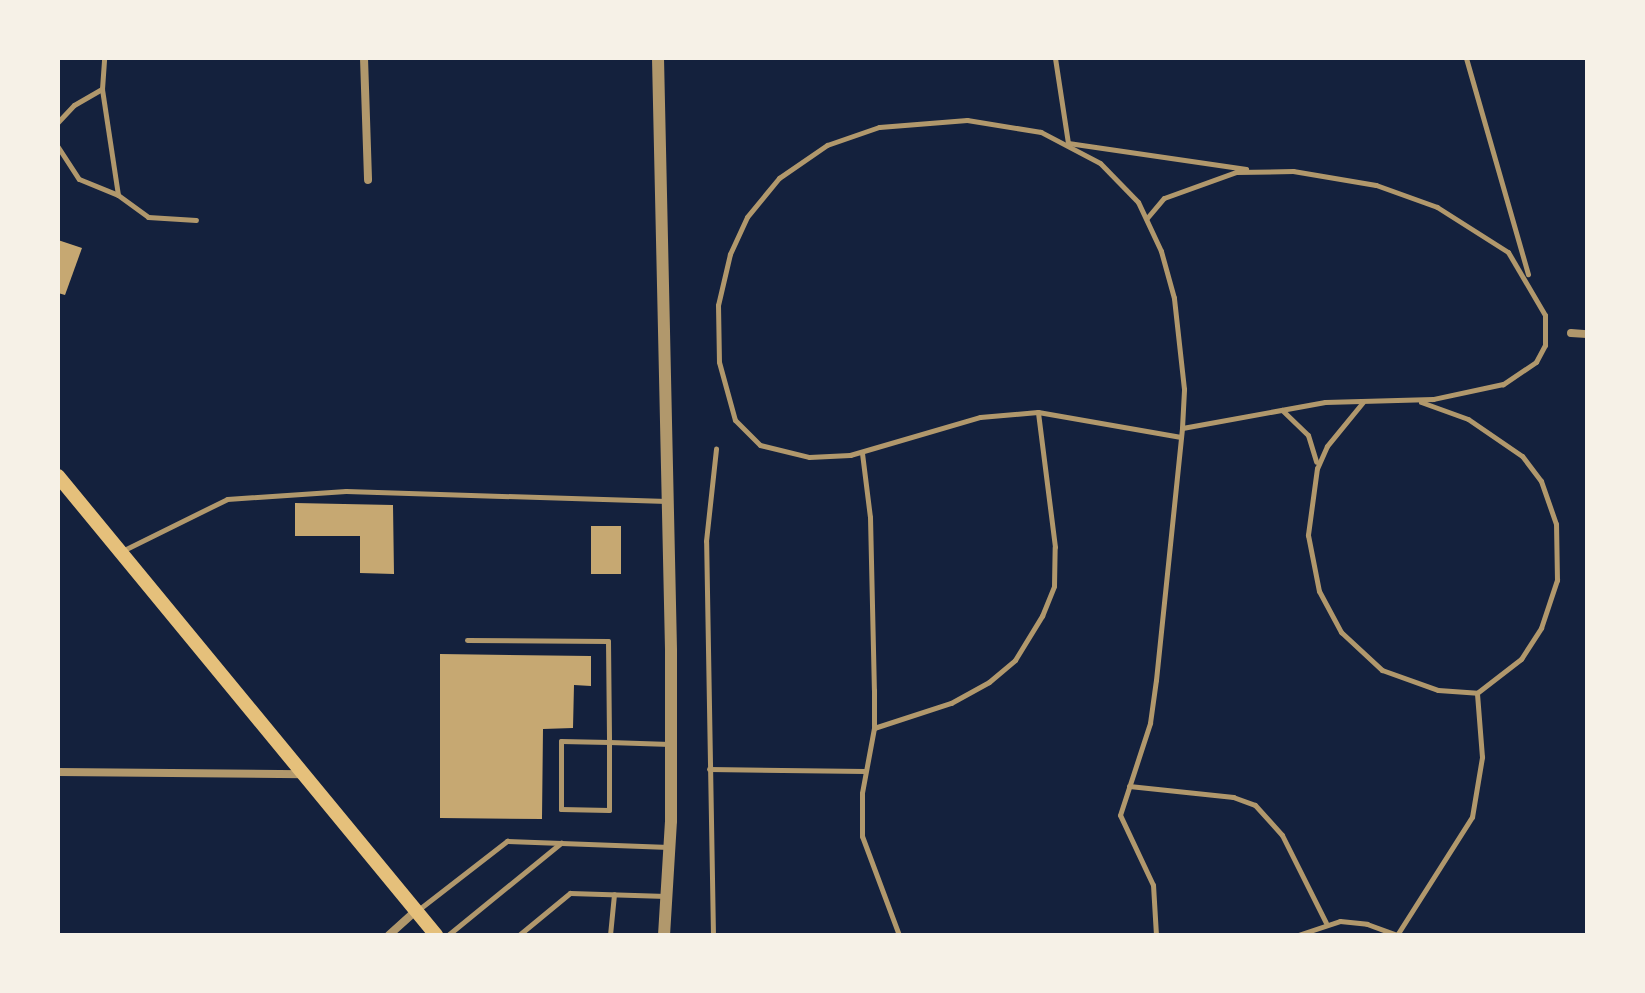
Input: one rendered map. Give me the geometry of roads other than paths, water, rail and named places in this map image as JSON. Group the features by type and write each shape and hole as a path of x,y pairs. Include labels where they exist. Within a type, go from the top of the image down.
{"main road":[{"path":"58,476 436,935"}],"street":[{"path":"364,58 368,180"},
{"path":"658,58 671,744 670,847 664,935"},
{"path":"1571,333 1587,334"},
{"path":"58,772 305,774"},
{"path":"389,935 418,910"}],"lane":[{"path":"104,58 102,89 118,195"},
{"path":"1055,58 1068,143 1118,178 1147,219 1174,298 1183,359 1182,428 1150,723 1129,786 1121,823 1153,885 1156,935"},
{"path":"1182,428 1281,410 1364,401 1402,401 1490,388 1530,369 1545,345 1547,327 1530,283 1466,58"},
{"path":"58,122 74,105 102,89"},
{"path":"1181,437 1038,412 970,419 862,453 821,457 774,450 750,439 735,420 719,362 718,305 727,262 747,217 789,170 854,132 981,121 1068,143 1258,170 1362,181 1425,201 1508,252 1530,283"},
{"path":"58,147 79,179 118,195 148,217 196,220"},
{"path":"1147,219 1158,201 1187,187 1258,170"},
{"path":"1364,401 1327,446 1317,468 1309,515 1310,562 1341,632 1394,677 1438,690 1477,693 1521,659 1541,628 1557,580 1556,524 1541,481 1503,440 1444,408 1402,401"},
{"path":"1281,410 1308,435 1317,468"},
{"path":"874,728 951,703 989,682 1015,660 1042,616 1056,564 1038,412"},
{"path":"713,935 706,541 716,449"},
{"path":"862,453 873,583 874,728 865,771 864,848 899,935"},
{"path":"121,552 227,499 346,491 668,501"},
{"path":"467,640 608,641 609,742 609,810 561,809 561,741 609,742 671,744"},
{"path":"1298,935 1326,923 1357,922 1397,935 1472,817 1482,757 1477,693"},
{"path":"709,769 865,771"},
{"path":"1129,786 1233,797 1255,805 1282,835 1326,923"},
{"path":"418,910 507,841 670,847"},
{"path":"448,935 561,843"},
{"path":"519,935 570,893 667,896"},
{"path":"610,935 614,894"}]}
